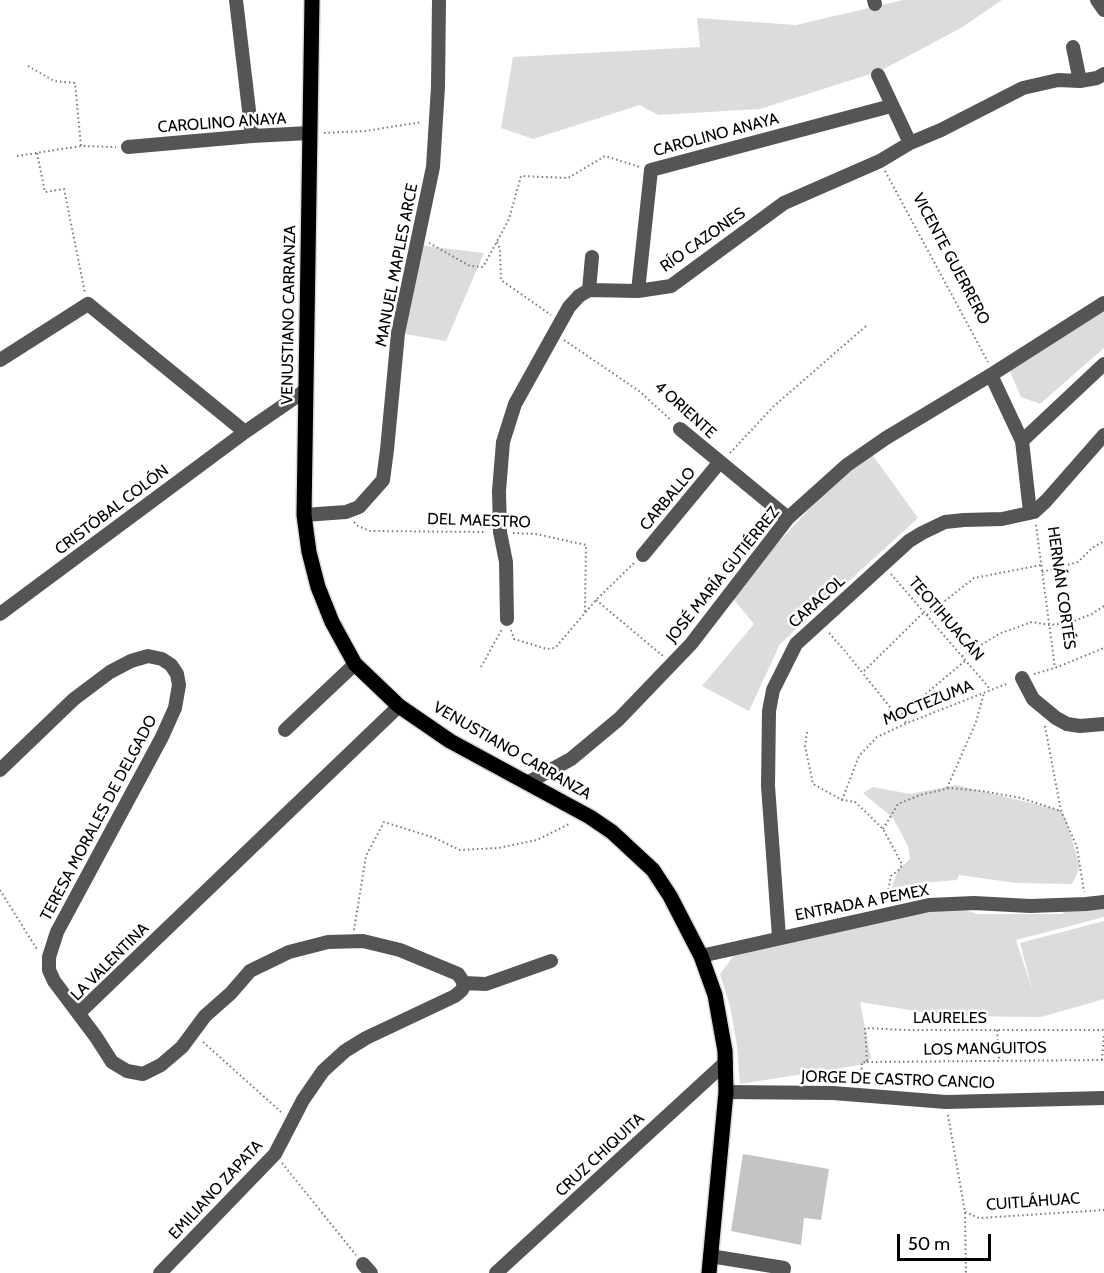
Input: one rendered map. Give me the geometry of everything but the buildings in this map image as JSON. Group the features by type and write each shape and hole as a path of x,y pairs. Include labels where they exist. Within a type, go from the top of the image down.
{"main road":[{"name":"VENUSTIANO CARRANZA","path":"312,0 304,515 309,552 318,587 332,622 355,664 399,706 450,741 591,817 619,838 653,870 670,896 701,956 715,995 726,1062 726,1092 709,1273"}],"street":[{"path":"236,0 252,136"},
{"name":"MANUEL MAPLES ARCE","path":"346,512 359,507 383,480 398,333 433,166 438,87 439,0"},
{"path":"1097,0 1104,10"},
{"path":"1073,47 1080,81"},
{"name":"RÍO CAZONES","path":"589,290 638,291 671,286 784,203 880,161 910,143 941,130 1023,88 1058,80 1080,81 1097,78 1104,74"},
{"path":"878,75 910,143"},
{"name":"CAROLINO ANAYA","path":"651,170 891,106"},
{"name":"CAROLINO ANAYA","path":"128,147 309,133"},
{"path":"638,291 651,170"},
{"path":"507,619 506,562 500,532 499,491 503,442 515,404 557,328 579,296 589,290 592,257"},
{"name":"JOSÉ MARÍA GUTIÉRREZ","path":"529,782 571,759 619,719 691,644 788,518 848,465 886,438 1104,303"},
{"path":"0,360 88,304 244,432"},
{"path":"1022,441 1104,364"},
{"name":"HERNÁN CORTÉS","path":"992,374 1022,441 1032,512"},
{"name":"CRISTÓBAL COLÓN","path":"0,614 244,432 306,390"},
{"name":"4 ORIENTE","path":"680,429 788,518"},
{"path":"1032,512 1066,480 1104,435"},
{"name":"CARBALLO","path":"643,555 719,463"},
{"path":"304,515 346,512"},
{"name":"CARACOL","path":"779,937 768,786 769,711 773,690 796,644 909,541 945,522 1002,519 1032,512"},
{"name":"TERESA MORALES DE DELGADO","path":"0,770 74,699 110,672 131,661 148,656 162,659 171,665 177,674 179,685 175,708 162,737 57,932 49,957 49,970"},
{"path":"285,730 355,664"},
{"path":"1022,678 1032,699 1067,724 1080,726 1104,724"},
{"name":"LA VALENTINA","path":"399,706 79,1013 112,1062 127,1071 143,1074 161,1065 182,1047 205,1016 231,993 250,971 289,952 328,942 363,941 400,950 458,974 464,983"},
{"name":"ENTRADA A PEMEX","path":"701,956 929,905 974,903 1030,906 1104,902"},
{"path":"464,983 486,984 551,961"},
{"path":"49,970 54,981 79,1013"},
{"name":"EMILIANO ZAPATA","path":"160,1273 275,1154 303,1100 323,1071 345,1051 366,1038 455,996 462,990 464,983"},
{"name":"CRUZ CHIQUITA","path":"496,1273 726,1062"},
{"name":"JORGE DE CASTRO CANCIO","path":"726,1092 860,1094 946,1102 1104,1098"},
{"path":"710,1256 784,1268 783,1273"}],"path":[{"path":"28,66 54,81 75,84 81,146"},
{"name":"CAROLINO ANAYA","path":"309,133 365,131 436,120"},
{"path":"17,156 81,146 128,147"},
{"path":"37,153 45,192 64,189 76,258 88,304"},
{"name":"CAROLINO ANAYA","path":"418,237 470,266 483,267 509,219 521,176 568,178 605,156 651,170"},
{"name":"VICENTE GUERRERO","path":"880,161 992,374"},
{"name":"4 ORIENTE","path":"497,241 500,249 501,280 557,328 639,391 680,429"},
{"path":"719,463 774,406 866,326"},
{"name":"DEL MAESTRO","path":"346,512 358,526 370,531 536,534 586,545 585,613"},
{"name":"HERNÁN CORTÉS","path":"1032,512 1055,668"},
{"path":"1042,572 1078,562 1092,548 1104,541"},
{"path":"507,619 514,639 547,649 555,648 596,600 643,555"},
{"name":"TEOTIHUACÁN","path":"883,564 991,690"},
{"path":"927,615 974,578 1041,565"},
{"path":"596,600 672,663"},
{"path":"962,656 1001,633 1032,622 1049,625 1069,623 1092,614 1104,606"},
{"path":"863,672 924,612"},
{"path":"481,667 507,619"},
{"path":"819,623 863,672 898,717 907,723"},
{"path":"1022,678 1055,668 1104,648"},
{"path":"898,717 966,661"},
{"name":"MOCTEZUMA","path":"842,800 859,756 877,737 1022,678"},
{"path":"947,789 976,722 984,693"},
{"path":"1042,708 1061,811 1077,847 1086,904"},
{"path":"807,732 805,746 813,784 842,800 855,802 883,829 902,864 900,869 891,876 884,914"},
{"path":"883,829 898,804 947,789 982,790 1021,798 1061,811"},
{"path":"352,941 366,856 384,822 435,838 460,850 498,848 537,840 569,824 591,817"},
{"path":"0,890 49,970"},
{"name":"LAURELES","path":"860,1094 862,1062 867,1062 865,1028 1104,1032"},
{"path":"997,1030 999,1061"},
{"path":"192,1032 291,1121"},
{"path":"1103,1060 1104,1032"},
{"name":"LOS MANGUITOS","path":"867,1062 1103,1060"},
{"path":"946,1102 964,1212 966,1273"},
{"path":"275,1154 367,1268"},
{"name":"CUITLÁHUAC","path":"964,1212 980,1218 1104,1210"}],"shaded area":[{"path":"903,0 1002,0 961,28 880,71 760,109 658,115 640,105 533,139 501,128 513,57 700,47 697,18 796,25"},
{"path":"418,245 484,253 446,341 399,333"},
{"path":"1104,304 1104,348 1040,404 1021,397 1006,363"},
{"path":"871,453 918,518 780,644 749,711 702,686 754,624 730,595 847,468"},
{"path":"956,785 1060,810 1066,819 1080,867 1072,884 1016,883 959,875 957,880 912,884 891,889 898,870 910,859 908,846 893,818 863,793 873,787 910,794"},
{"path":"1104,900 1104,917 1016,940 1033,992 1020,943 1104,921 1104,999 1041,1017 947,1016 860,1002 871,1058 866,1064 740,1084 737,1045 730,1006 720,974 738,950 952,905 977,914 1063,914 1066,905"}]}
